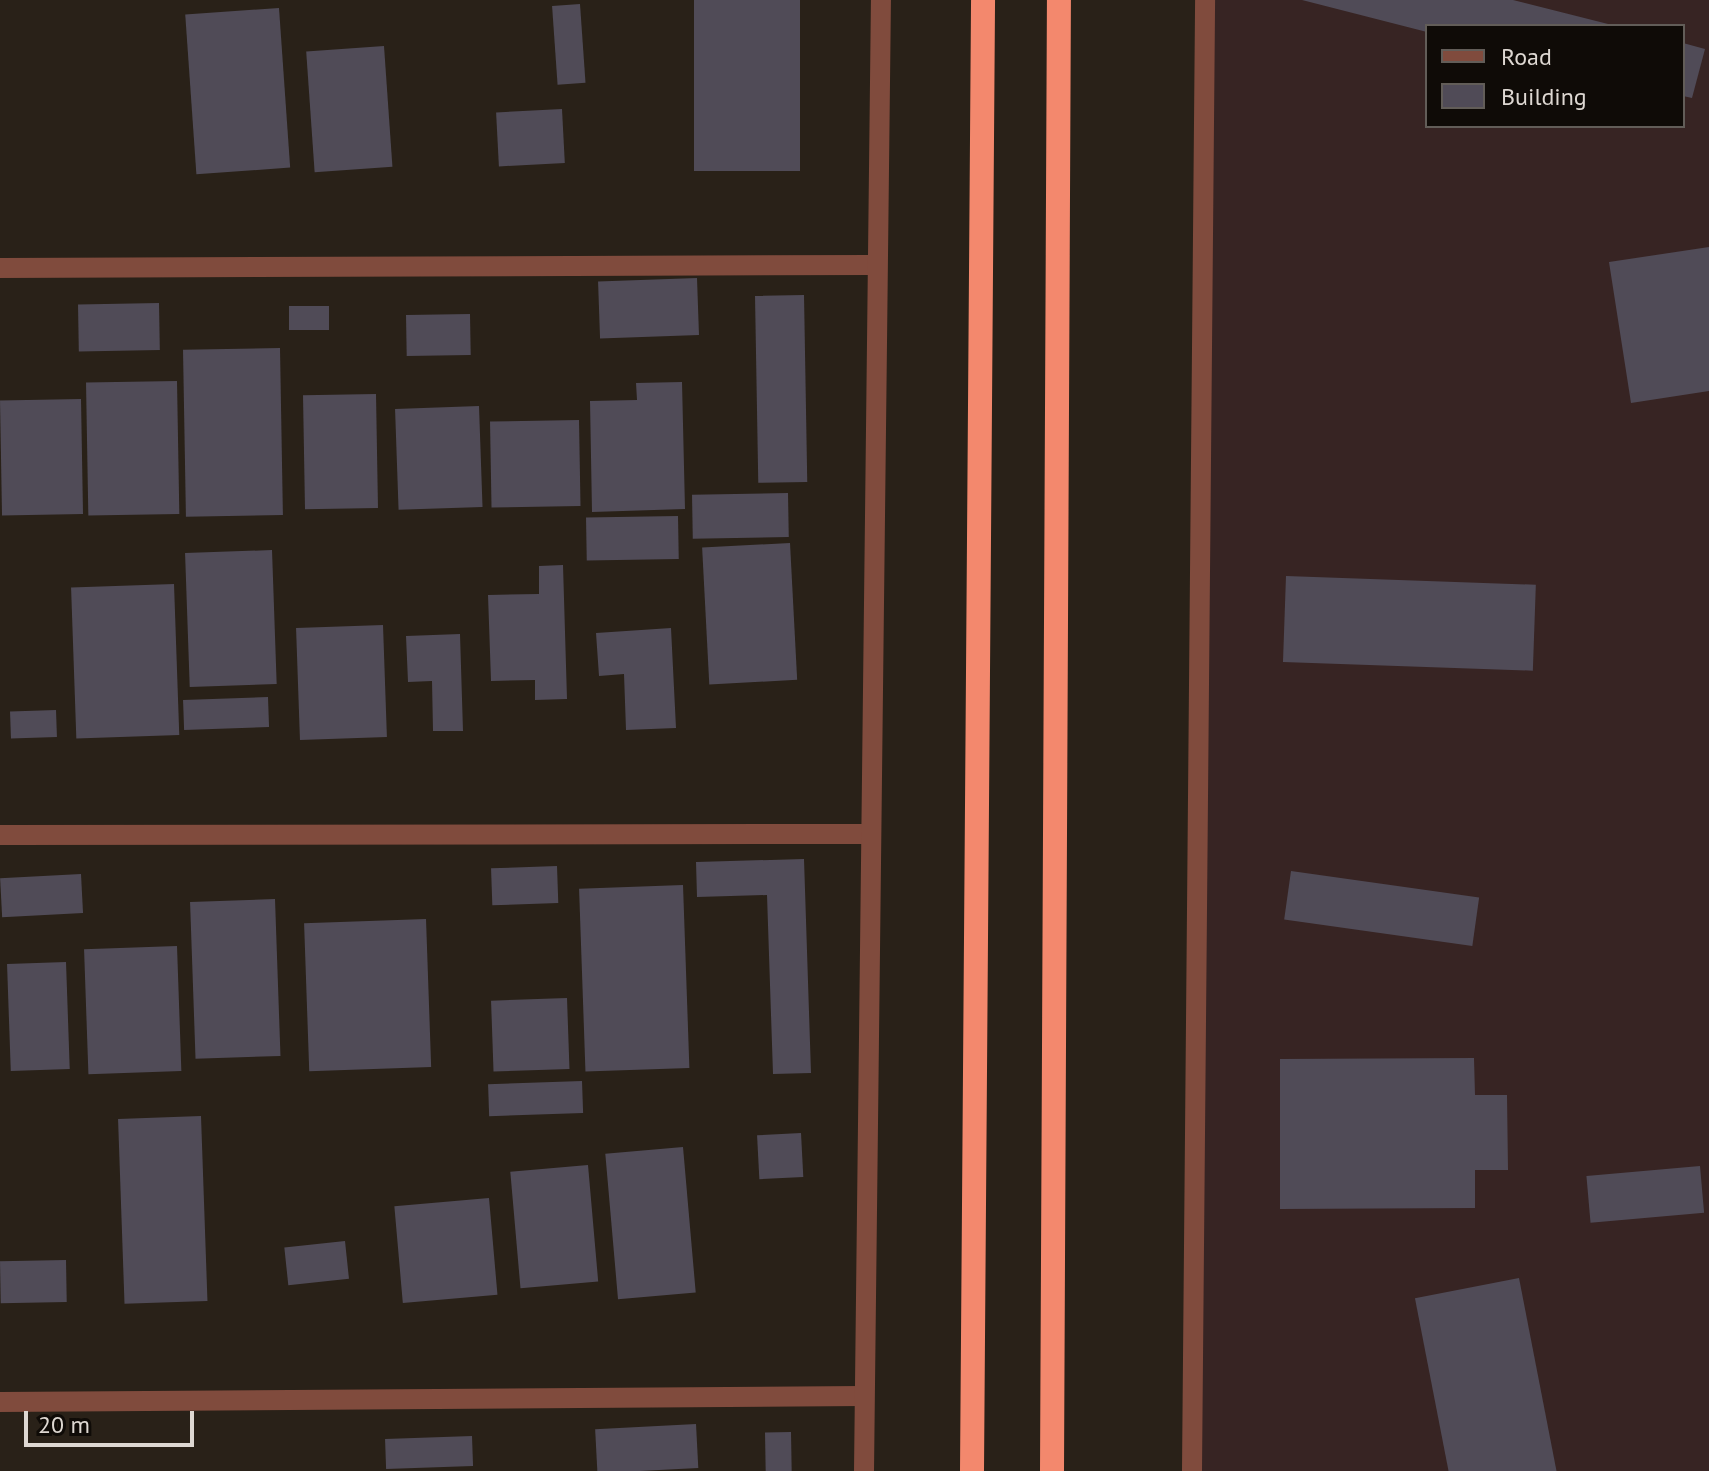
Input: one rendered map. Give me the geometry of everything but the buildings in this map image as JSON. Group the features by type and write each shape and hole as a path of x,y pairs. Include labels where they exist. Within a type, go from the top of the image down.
{"highway":[{"path":"972,1471 983,0"},
{"path":"1052,1471 1059,0"}],"street":[{"path":"864,1471 873,265 881,0"},
{"path":"1192,1471 1205,0"},
{"path":"0,268 873,265"},
{"path":"0,835 870,834"},
{"path":"0,1402 863,1396"}],"shaded area":[{"path":"1205,0 1709,0 1709,1471 1192,1471"}]}
